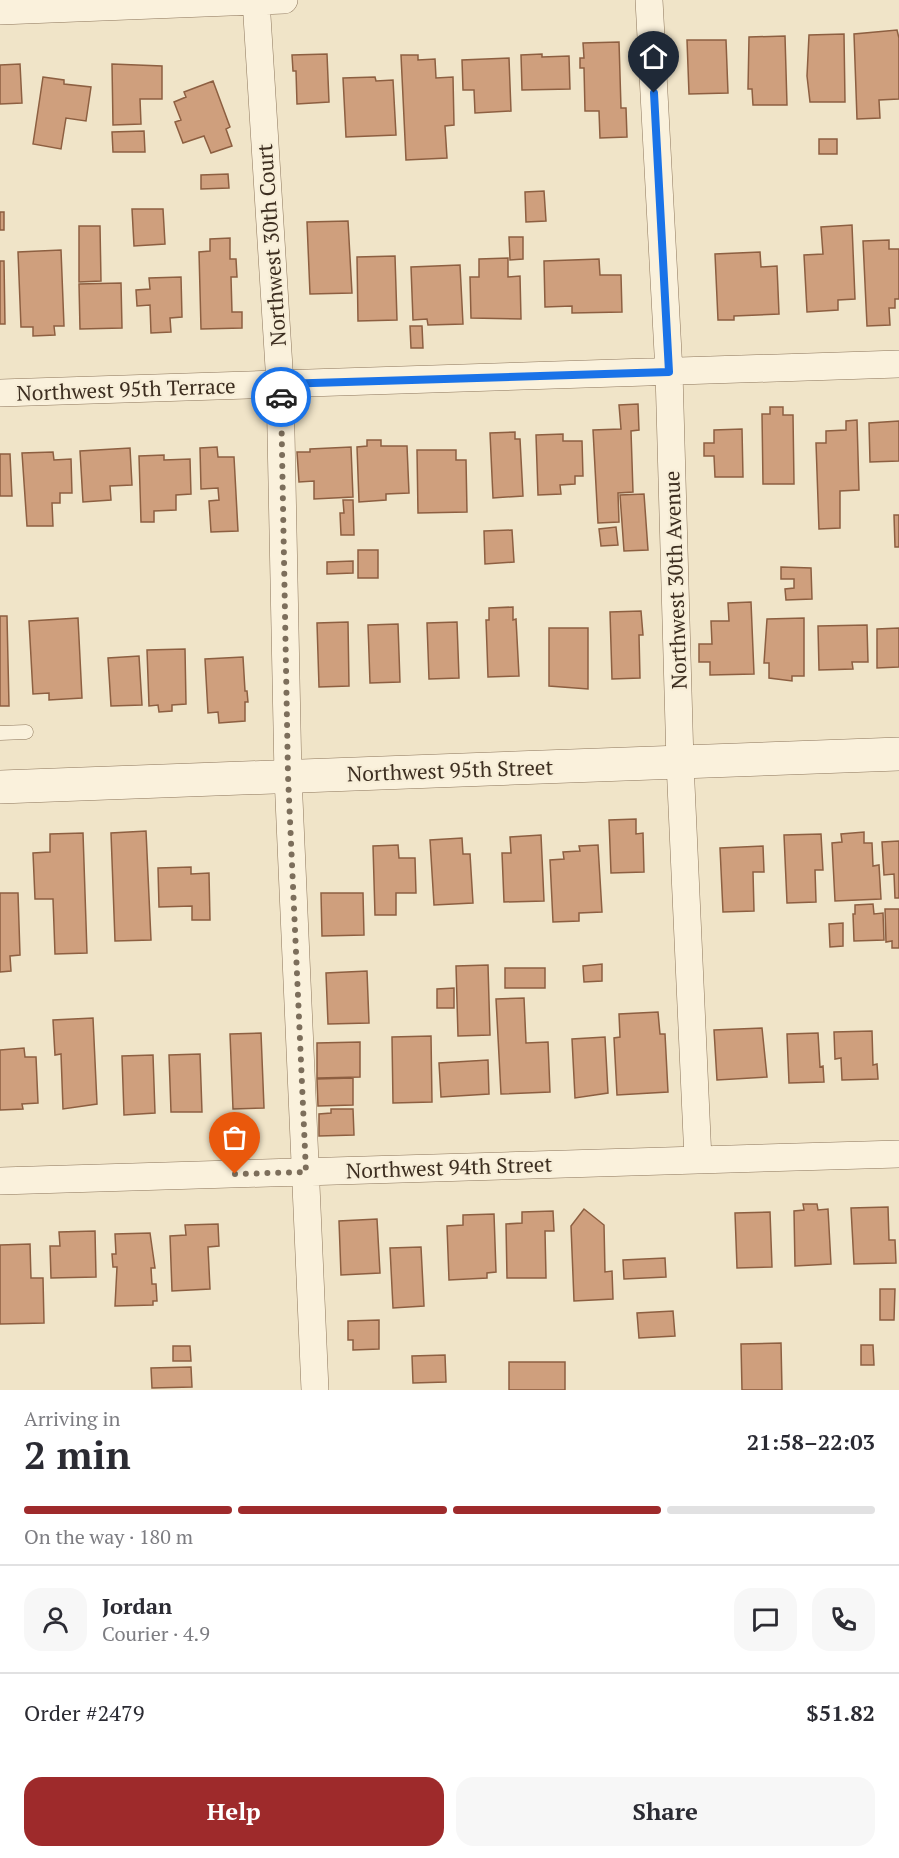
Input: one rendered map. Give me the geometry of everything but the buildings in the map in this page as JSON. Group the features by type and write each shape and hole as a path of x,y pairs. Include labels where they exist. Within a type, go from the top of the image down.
{"street":[{"path":"0,10 284,0"},
{"name":"Northwest 30th Avenue","path":"649,0 669,372 680,762 698,1160"},
{"name":"Northwest 30th Court","path":"256,1 280,384 288,776 315,1390"},
{"name":"Northwest 95th Terrace","path":"0,393 899,364"},
{"name":"Northwest 95th Street","path":"0,787 899,754"},
{"name":"Northwest 94th Street","path":"0,1181 899,1154"}],"lane":[{"path":"0,733 26,732"}],"way so far":[{"path":"235,1174 306,1172 288,776 281,397"}],"route":[{"path":"281,397 280,384 669,372 654,93"}]}
